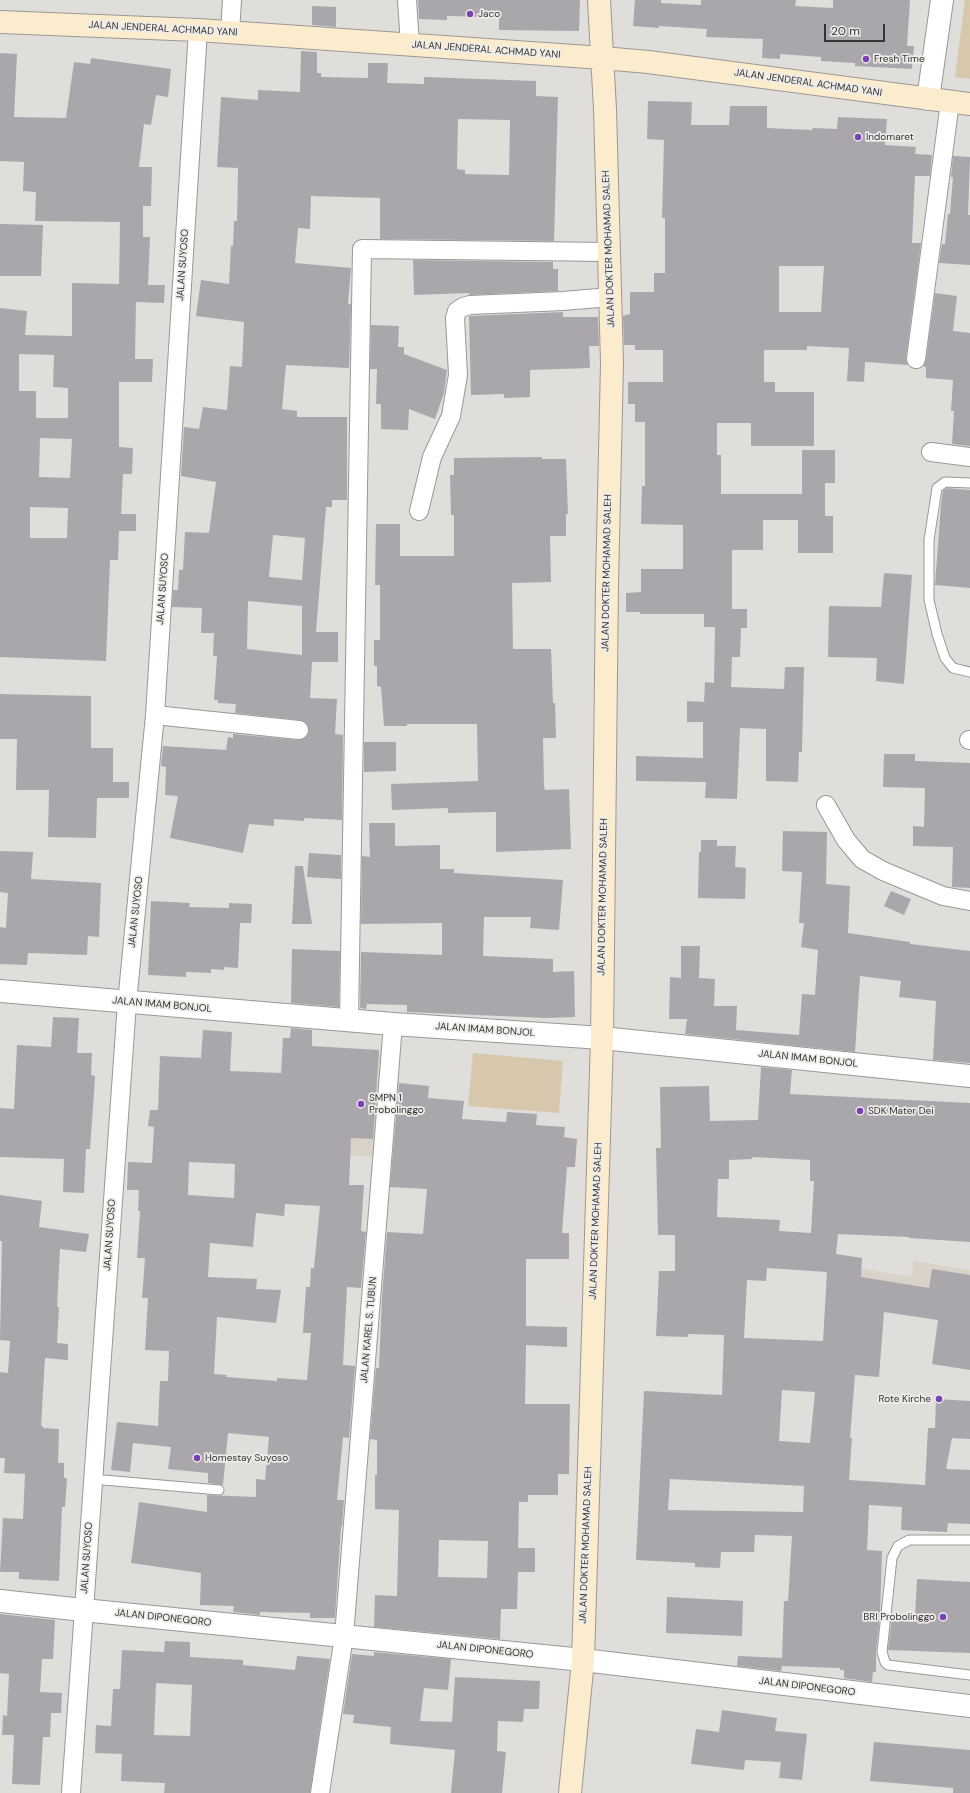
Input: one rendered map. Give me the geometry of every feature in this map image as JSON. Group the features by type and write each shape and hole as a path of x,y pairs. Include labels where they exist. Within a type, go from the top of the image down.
{"main road":[{"name":"JALAN DOKTER MOHAMAD SALEH","path":"570,1793 583,1660 602,1038 607,576 612,363 599,0"},
{"name":"JALAN JENDERAL ACHMAD YANI","path":"0,22 198,30 602,58 648,62 960,103"}],"street":[{"path":"230,33 232,0"},
{"path":"407,0 410,45"},
{"path":"928,99 942,0"},
{"name":"JALAN SUYOSO","path":"71,1793 92,1479 127,1003 155,715 198,30"},
{"path":"916,359 960,103"},
{"path":"350,1020 362,249 608,252"},
{"path":"419,511 432,457 451,416 458,375 455,318 457,311 470,305 563,301 610,297"},
{"path":"931,452 970,457"},
{"path":"155,715 299,730"},
{"path":"826,805 846,840 862,858 883,871 943,896 970,901"},
{"name":"JALAN IMAM BONJOL","path":"0,991 127,1003 393,1024 602,1038 970,1076"},
{"name":"JALAN KAREL S. TUBUN","path":"320,1793 344,1636 393,1024"},
{"name":"JALAN DIPONEGORO","path":"0,1601 583,1660 970,1706"}],"lane":[{"path":"970,483 945,482 937,488 929,540 929,600 937,634 945,658 953,668 970,672"},
{"path":"92,1479 219,1490"},
{"path":"970,1540 909,1540 898,1546 892,1558 882,1652 888,1666 970,1675"}],"shaded area":[{"path":"965,0 970,0 970,79 955,77"},
{"name":"SMPN 1 Probolinggo","path":"349,1050 383,1053 373,1157 339,1154"},
{"path":"473,1053 563,1061 559,1113 468,1106"},
{"path":"914,1261 970,1270 970,1298 850,1301 856,1268 911,1277"}],"building":[{"path":"418,0 580,0 579,31 499,30 499,17 447,16 447,20 419,19"},
{"path":"635,0 661,0 661,3 701,5 701,0 796,0 795,6 833,8 833,0 910,0 907,46 914,46 912,69 855,66 855,63 821,61 821,57 780,54 780,59 762,58 763,39 706,37 707,29 633,26"},
{"path":"312,6 336,7 336,27 312,25"},
{"path":"301,51 317,52 317,73 321,73 321,77 368,78 368,63 388,63 387,83 424,84 424,77 536,81 536,96 558,97 554,241 380,239 380,198 311,196 310,229 298,228 295,263 351,268 348,304 351,304 349,368 286,365 282,409 297,411 297,417 347,417 347,500 332,500 332,507 326,507 316,632 338,632 338,662 312,662 310,698 337,699 335,734 343,735 342,820 304,818 304,821 274,819 274,826 249,824 243,853 170,838 178,796 165,795 166,767 161,766 163,746 226,750 228,737 233,738 233,734 298,740 307,736 309,731 305,722 300,720 235,713 236,704 218,703 218,700 214,700 217,656 213,656 214,633 201,633 202,608 172,607 173,590 178,590 179,570 183,570 185,532 209,533 216,482 181,476 184,427 199,429 203,407 227,410 230,366 242,367 244,322 196,316 201,280 229,284 234,221 237,221 238,168 217,167 221,97 258,100 258,90 300,92","holes":["458,119 510,120 509,175 465,174 465,170 457,169","273,535 305,538 302,580 269,577","248,601 302,606 302,655 247,649"]},
{"path":"0,53 17,54 14,117 66,118 74,62 90,64 91,58 171,69 168,97 156,95 151,125 144,124 139,167 152,167 151,206 143,206 143,237 150,237 148,285 165,285 164,303 136,302 135,359 153,359 152,382 119,382 119,447 133,448 132,474 123,474 121,514 136,514 136,531 119,531 118,560 110,560 106,661 0,657 0,308 27,311 25,335 72,336 72,283 119,284 120,222 35,221 36,192 23,191 24,162 0,161","holes":["19,354 54,355 53,387 68,388 68,418 36,418 36,391 19,391","40,438 72,439 70,478 39,477","30,507 68,508 67,538 30,538"]},
{"path":"648,101 692,102 691,125 729,125 730,106 767,106 767,128 812,130 813,128 837,129 838,117 887,119 885,145 916,147 915,154 932,155 930,176 915,176 912,243 921,243 906,358 908,365 865,362 864,382 847,381 849,348 807,346 807,350 764,350 764,382 775,382 775,392 814,392 814,446 751,446 751,423 717,423 717,455 721,455 721,494 802,494 802,450 835,450 835,483 825,483 825,516 833,516 833,553 798,553 798,520 763,520 763,550 732,550 732,609 747,609 747,628 741,628 740,657 732,657 731,687 784,689 785,667 804,667 802,752 799,752 798,782 766,781 766,729 740,728 737,799 705,798 706,782 636,781 636,756 703,758 703,722 687,722 687,701 704,702 705,682 714,683 715,627 704,627 704,614 640,614 640,612 626,612 626,593 641,592 641,569 683,569 683,525 641,524 642,486 645,486 645,422 635,422 635,404 628,404 628,382 663,382 663,350 635,350 635,345 624,345 623,316 630,314 630,292 654,292 654,273 665,273 665,218 662,218 664,140 647,139","holes":["779,266 824,266 821,312 779,312"]},
{"path":"953,156 970,157 968,215 970,215 970,265 939,263 942,244 945,244 948,214 950,214"},
{"path":"0,224 43,225 41,276 0,276"},
{"path":"413,260 553,262 553,269 558,269 558,291 469,295 469,293 414,295"},
{"path":"935,293 957,296 953,331 970,333 970,446 952,444 954,411 951,411 953,380 926,378 926,367 923,366 926,360"},
{"path":"563,312 563,317 598,317 599,346 589,346 590,368 530,370 530,397 504,398 504,394 471,395 469,316"},
{"path":"371,325 399,326 398,347 404,347 404,354 447,370 444,393 435,419 409,409 408,430 381,429 381,404 376,404 377,369 370,369"},
{"path":"542,457 542,459 566,459 568,514 566,514 566,536 550,536 551,582 512,583 513,649 551,649 556,738 543,738 544,786 545,790 569,789 571,849 496,852 496,812 448,813 448,808 392,810 391,784 478,781 477,724 407,724 407,726 384,726 381,687 377,686 377,666 374,666 374,640 380,640 380,585 375,585 376,524 400,524 400,556 454,556 454,515 451,515 450,475 454,475 454,458"},
{"path":"947,488 970,490 970,588 935,585 941,504 943,491"},
{"path":"884,573 912,575 904,684 876,681 877,658 828,657 829,606 881,607"},
{"path":"0,694 91,696 91,748 113,748 113,782 129,782 129,798 97,798 96,838 48,837 49,790 16,790 17,739 0,739"},
{"path":"364,742 396,742 396,771 364,772"},
{"path":"884,754 915,754 915,761 970,763 970,888 952,887 953,847 913,846 913,826 924,827 925,788 883,787"},
{"path":"369,823 395,823 395,846 440,845 440,869 454,869 454,873 563,880 559,930 530,928 531,917 484,917 483,956 553,959 553,972 574,971 575,1017 547,1018 407,1012 407,1005 367,1004 366,1009 360,1008 361,952 442,955 442,923 361,924 362,856 370,857"},
{"path":"783,831 827,832 826,884 850,886 848,933 910,942 910,944 970,951 970,1063 933,1060 936,1001 899,997 901,981 860,976 855,1052 685,1034 687,1019 669,1019 670,977 681,978 681,946 700,946 699,978 715,979 714,1006 737,1006 736,1030 799,1035 802,994 815,995 818,950 801,947 804,923 799,923 802,872 782,871"},
{"path":"701,840 717,840 717,846 736,846 735,867 746,868 745,899 698,898 699,852 701,852"},
{"path":"0,851 33,852 31,879 101,883 99,937 88,936 87,955 28,953 27,965 0,964 0,927 6,928 8,893 0,892"},
{"path":"309,853 341,855 341,879 307,877"},
{"path":"295,866 303,866 312,924 292,924"},
{"path":"891,891 911,899 904,915 884,906"},
{"path":"151,901 190,903 189,907 229,908 229,903 252,904 251,923 240,923 238,968 224,967 224,970 211,969 211,973 186,972 186,977 148,975"},
{"path":"292,949 340,951 339,1007 291,1003"},
{"path":"53,1017 79,1018 77,1053 92,1053 91,1075 95,1076 90,1149 86,1149 84,1193 63,1192 64,1159 0,1157 0,1108 14,1109 17,1045 51,1047"},
{"path":"291,1028 312,1030 312,1046 379,1050 373,1139 351,1138 349,1185 364,1185 361,1231 366,1232 361,1288 347,1287 343,1365 355,1366 349,1438 343,1437 337,1500 344,1500 335,1618 310,1618 310,1613 260,1612 260,1615 233,1612 234,1606 200,1605 201,1573 131,1563 139,1502 207,1512 207,1495 256,1497 256,1479 265,1480 269,1437 228,1433 223,1485 208,1483 208,1473 168,1469 171,1447 133,1443 130,1472 111,1470 117,1422 158,1426 160,1381 168,1381 169,1351 145,1350 148,1298 142,1298 145,1258 137,1258 140,1211 138,1211 139,1190 127,1190 128,1162 152,1163 154,1127 148,1126 150,1110 158,1110 160,1056 201,1058 203,1030 232,1032 230,1071 281,1073 283,1038 290,1038","holes":["189,1162 235,1164 234,1198 188,1195","285,1204 320,1206 314,1268 311,1268 310,1287 306,1287 303,1333 311,1333 307,1380 277,1378 277,1381 226,1377 227,1375 214,1374 217,1317 276,1323 281,1290 256,1289 257,1279 208,1277 210,1243 253,1247 256,1213 284,1216"]},
{"path":"761,1067 792,1070 790,1094 970,1103 970,1242 909,1237 838,1234 836,1254 862,1258 861,1277 929,1288 932,1269 970,1275 970,1370 932,1364 938,1320 884,1312 879,1377 855,1375 850,1438 852,1438 849,1480 925,1485 928,1428 935,1428 936,1399 970,1401 970,1439 952,1438 946,1469 970,1470 970,1524 948,1523 947,1532 901,1530 902,1507 869,1505 867,1550 882,1551 880,1616 876,1651 876,1672 873,1672 872,1682 844,1678 844,1670 840,1670 840,1668 782,1666 781,1671 737,1666 738,1656 782,1658 784,1601 788,1601 792,1536 755,1535 754,1552 721,1552 720,1568 695,1567 695,1563 636,1560 644,1391 722,1395 724,1335 688,1334 688,1337 656,1336 659,1271 675,1271 675,1235 658,1235 656,1148 661,1148 660,1087 709,1086 710,1121 758,1120","holes":["752,1157 810,1160 810,1181 814,1181 811,1233 779,1231 780,1220 717,1217 718,1179 729,1179 729,1160 752,1159","767,1268 827,1272 823,1341 744,1338 747,1280 766,1281","782,1390 815,1392 810,1443 779,1441","670,1479 804,1486 803,1512 668,1510"]},
{"path":"399,1083 429,1086 428,1098 464,1101 462,1119 506,1122 507,1112 537,1114 536,1125 565,1127 564,1137 577,1139 575,1167 567,1167 562,1233 569,1233 569,1259 526,1259 526,1326 567,1327 567,1347 526,1345 525,1404 570,1404 569,1474 558,1474 558,1495 528,1495 528,1502 519,1502 518,1548 535,1548 535,1572 518,1572 517,1609 501,1609 500,1639 374,1627 375,1595 397,1596 399,1510 375,1509 377,1440 370,1439 376,1368 379,1368 387,1232 423,1234 427,1189 390,1187","holes":["439,1540 488,1541 487,1578 438,1577"]},
{"path":"0,1195 42,1201 39,1227 89,1234 86,1252 60,1249 57,1343 68,1344 68,1360 45,1358 41,1426 43,1426 43,1428 59,1429 58,1463 64,1463 64,1478 67,1478 65,1507 62,1507 59,1581 19,1579 19,1572 0,1572 3,1518 23,1519 25,1474 4,1473 5,1458 0,1458 0,1372 8,1373 10,1341 0,1340 2,1241 0,1241"},
{"name":"BRI Probolinggo","path":"917,1579 970,1582 970,1653 888,1650 892,1616 915,1617"},
{"path":"667,1597 743,1601 742,1636 666,1633"},
{"path":"0,1614 55,1620 53,1659 42,1659 40,1692 62,1693 61,1713 51,1713 50,1737 43,1737 40,1785 12,1784 14,1735 2,1735 3,1715 7,1716 9,1674 0,1673"},
{"path":"165,1641 190,1642 190,1657 243,1660 243,1665 295,1670 297,1656 330,1659 310,1793 164,1793 165,1783 121,1781 122,1754 95,1753 96,1725 111,1726 113,1689 120,1689 122,1650 164,1652","holes":["156,1683 192,1685 190,1736 154,1735"]},
{"path":"374,1652 451,1659 448,1690 424,1688 420,1721 452,1722 455,1677 540,1681 539,1709 524,1709 523,1722 498,1721 497,1751 506,1752 502,1793 451,1793 455,1750 390,1744 391,1727 353,1723 354,1715 343,1714 352,1654 374,1656"},
{"path":"722,1710 777,1718 775,1731 807,1734 802,1780 779,1778 781,1762 745,1760 744,1770 691,1764 696,1729 719,1732"},
{"path":"874,1742 970,1750 970,1793 953,1793 953,1788 870,1781"}],"place":[{"name":"Jaco","path":"470,14"},
{"name":"Fresh Time","path":"866,59"},
{"name":"Indomaret","path":"858,137"},
{"name":"SMPN 1 Probolinggo","path":"361,1104"},
{"name":"SDK Mater Dei","path":"860,1111"},
{"name":"Rote Kirche","path":"939,1399"},
{"name":"Homestay Suyoso","path":"197,1458"},
{"name":"BRI Probolinggo","path":"943,1617"}]}
